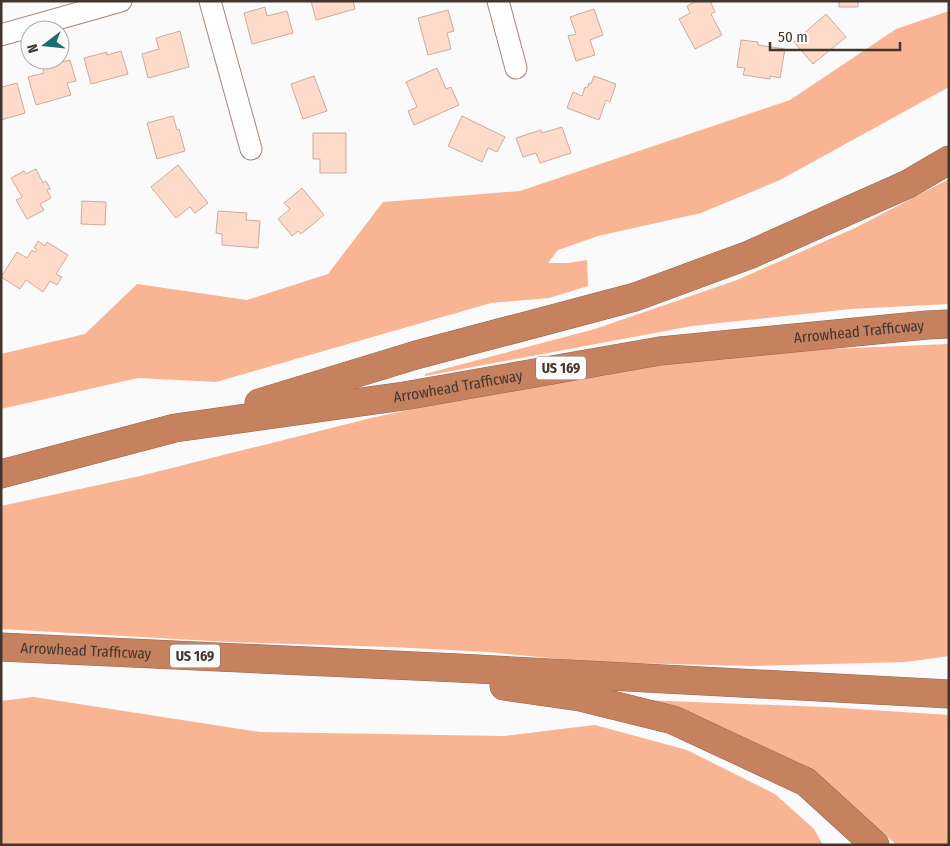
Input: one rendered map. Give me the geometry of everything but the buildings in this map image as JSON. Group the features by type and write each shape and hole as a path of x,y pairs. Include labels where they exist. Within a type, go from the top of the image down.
{"highway":[{"path":"175,428 416,355 635,296 749,254 836,217 908,184 949,160"},
{"name":"Arrowhead Trafficway","path":"1,474 175,428 404,396 660,351 926,324 949,324"},
{"name":"Arrowhead Trafficway","path":"1,646 949,694"},
{"path":"458,668 506,687 580,697 672,720 806,782 875,845"},
{"path":"897,691 949,678"}],"street":[{"path":"1,35 121,1"},
{"path":"210,1 252,149"},
{"path":"498,1 516,68"}],"shaded area":[{"path":"949,11 949,87 780,180 701,213 598,236 558,250 548,263 568,263 587,260 588,286 549,298 491,303 216,382 138,378 1,409 1,354 85,334 137,284 247,300 328,274 383,202 520,191 790,100 896,29"},
{"path":"949,179 949,304 851,309 692,326 425,376 425,374 595,329 737,280 855,228"},
{"path":"949,344 949,656 906,662 751,666 591,662 488,652 229,642 1,629 1,506 140,476 371,418 508,389 681,361 782,351"},
{"path":"34,697 260,732 504,736 595,725 687,750 775,794 814,829 823,845 1,845 1,701"},
{"path":"641,700 825,707 949,715 949,845 897,845 833,792"}]}
